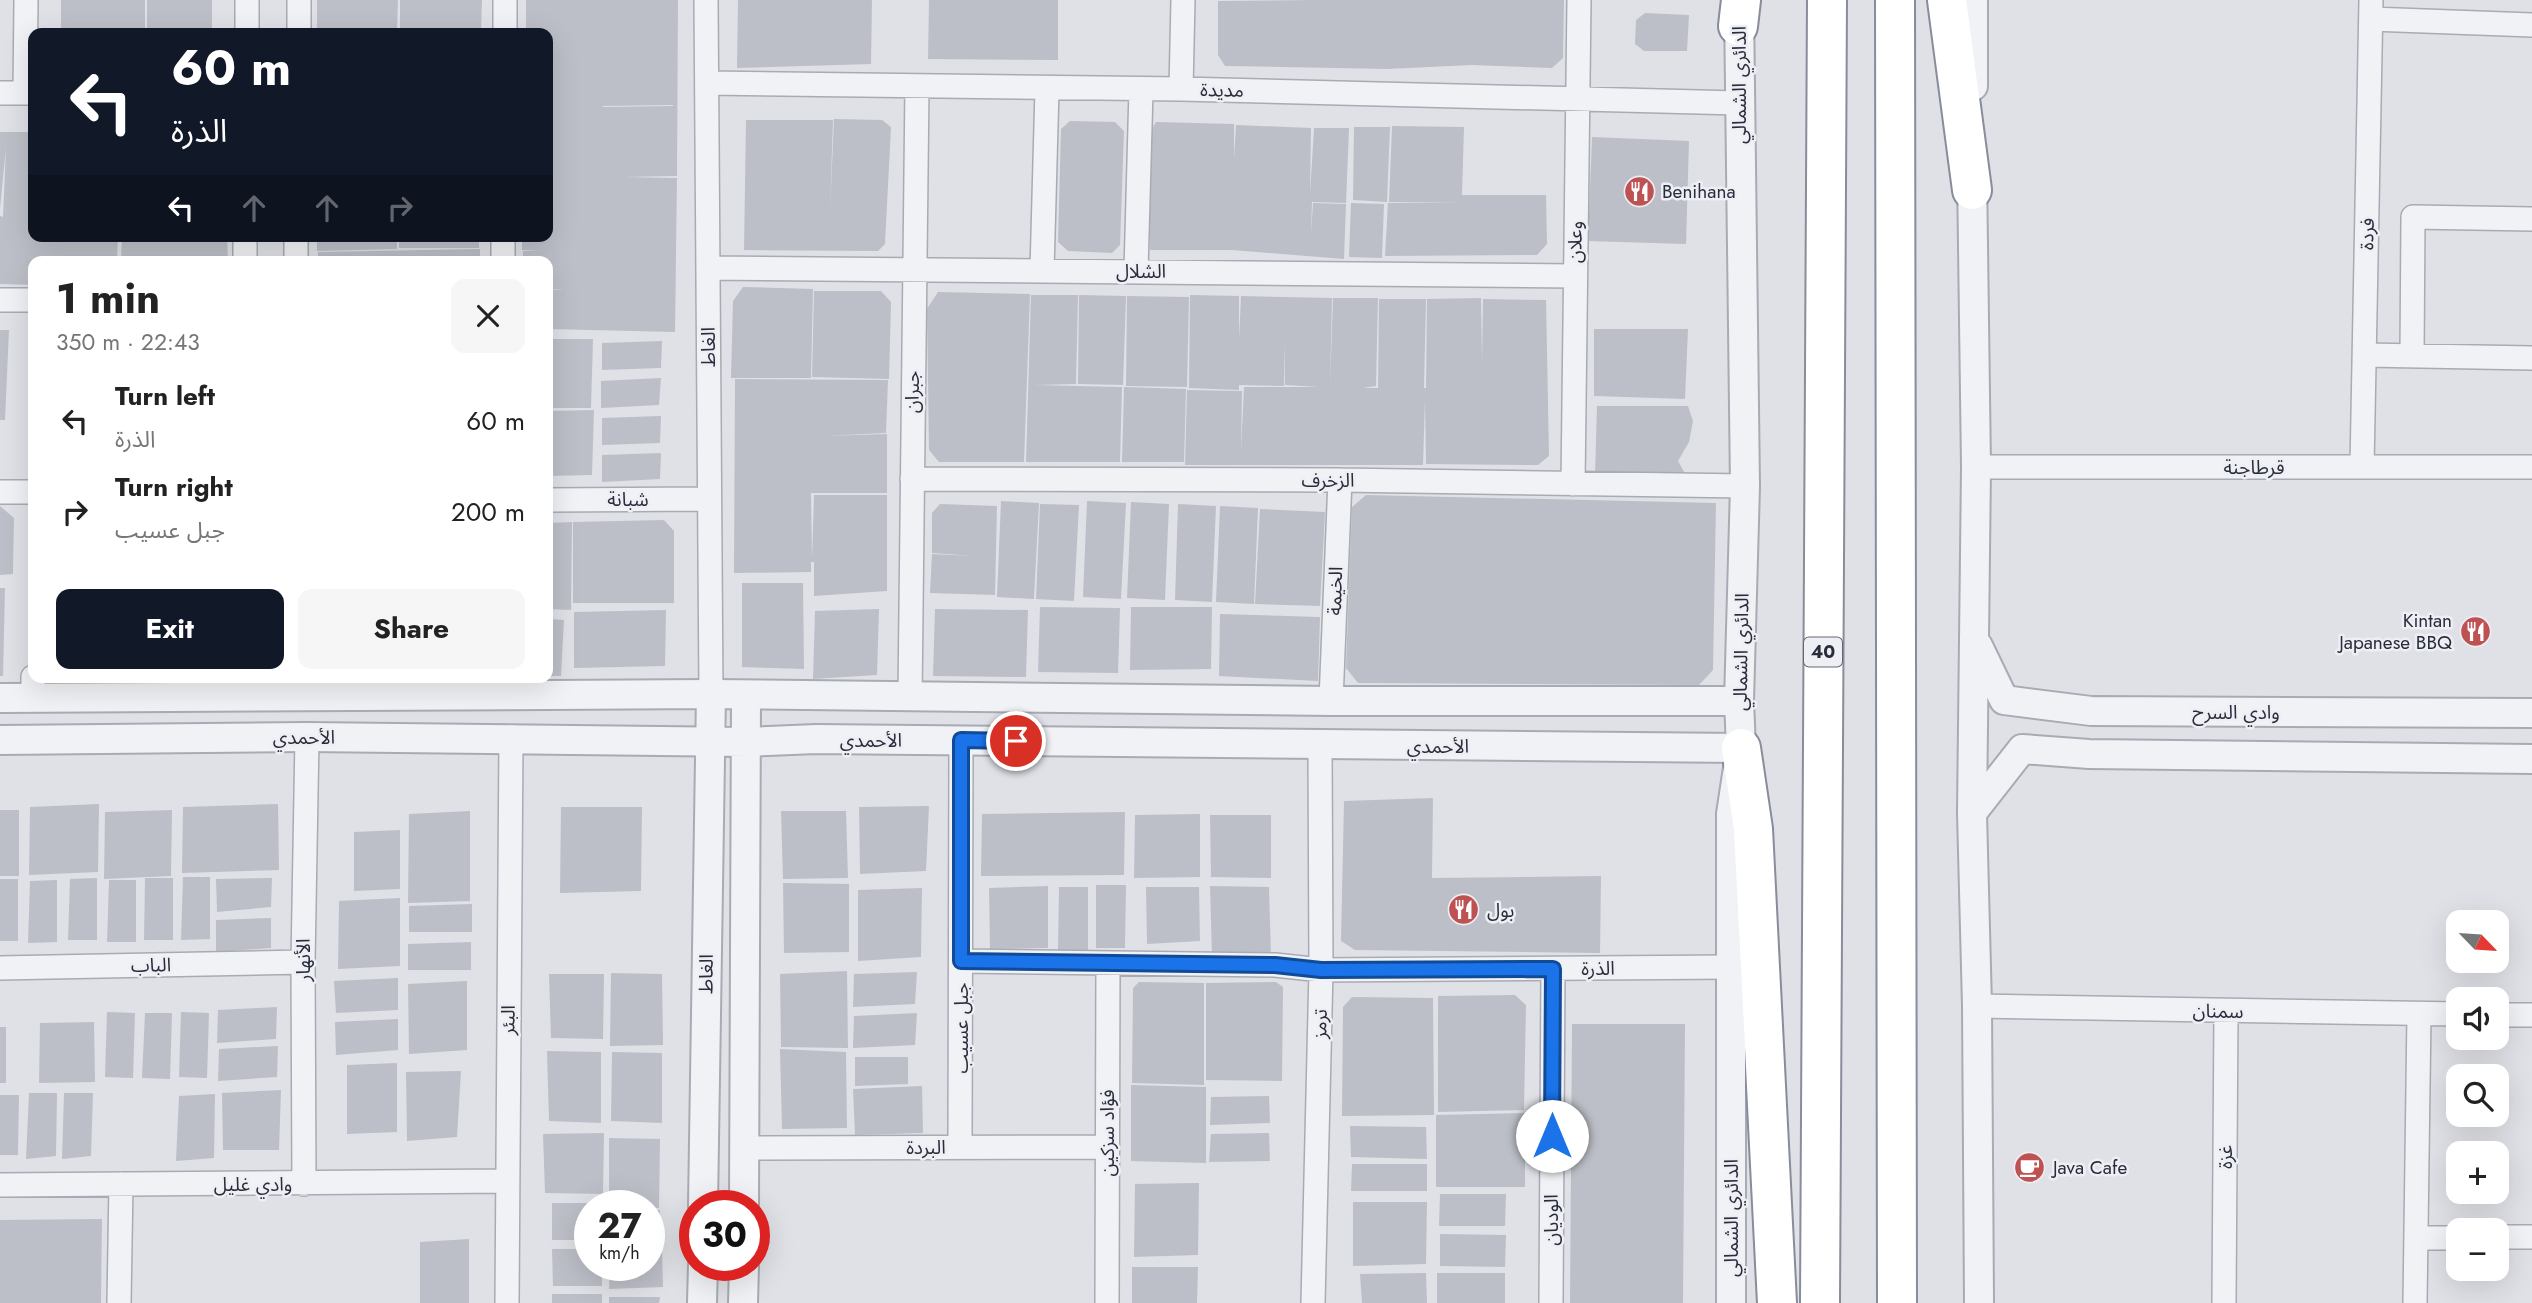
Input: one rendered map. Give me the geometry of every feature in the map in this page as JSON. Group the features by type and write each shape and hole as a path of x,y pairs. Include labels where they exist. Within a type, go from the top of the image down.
{"highway":[{"name":"40","path":"1820,1303 1827,0"},
{"path":"1895,0 1897,1303"},
{"path":"1947,0 1972,190"},
{"path":"1741,748 1753,829 1776,1303"}],"street":[{"path":"26,0 28,62"},
{"path":"247,0 247,28"},
{"path":"299,0 299,28"},
{"path":"505,0 505,28"},
{"name":"الغاط","path":"703,1190 711,694 706,0"},
{"path":"1181,89 1183,0"},
{"name":"وعلان","path":"1573,484 1579,0"},
{"path":"1973,0 1976,643 1972,813 1978,1006 1979,1303"},
{"name":"الدائري الشمالي","path":"1731,1303 1731,814 1741,748 1739,701 1745,486 1738,103 1739,9"},
{"path":"2371,10 2532,25"},
{"name":"فردة","path":"2362,467 2371,10"},
{"name":"مديدة","path":"707,83 1181,89 1738,103"},
{"name":"جبران","path":"910,697 916,86"},
{"path":"1042,271 1046,89"},
{"path":"1136,271 1141,90"},
{"path":"0,93 28,93"},
{"path":"2412,356 2413,217 2532,219"},
{"name":"الشلال","path":"708,268 1575,276"},
{"path":"0,300 28,300"},
{"path":"2365,355 2532,358"},
{"name":"قرطاجنة","path":"1976,467 2532,467"},
{"name":"الزخرف","path":"912,479 1340,480 1745,486"},
{"name":"الخيمة","path":"1331,701 1340,480"},
{"path":"0,492 28,492"},
{"name":"شبانة","path":"553,500 708,499"},
{"name":"وادي السرح","path":"1976,643 2004,700 2091,711 2532,713"},
{"name":"الأحمدي","path":"0,698 33,687 292,687 821,697 1739,701"},
{"path":"245,687 245,737"},
{"path":"292,687 299,737"},
{"path":"627,695 686,706 685,730 627,740"},
{"name":"الغاط","path":"744,1190 746,696"},
{"path":"816,739 765,732 764,706 821,697"},
{"path":"2089,754 2091,711"},
{"name":"الأنهار","path":"299,737 304,1184"},
{"name":"الأحمدي","path":"0,740 510,737 746,742 816,739 1741,748"},
{"name":"البئر","path":"507,1303 510,737"},
{"name":"جبل عسيب","path":"961,740 961,1147"},
{"name":"ترمز","path":"1313,1303 1321,970 1320,745"},
{"path":"1972,813 2022,749 2089,754 2532,760"},
{"name":"الذرة","path":"961,961 1275,965 1321,970 1732,967"},
{"name":"الباب","path":"0,968 303,962"},
{"name":"فؤاد سزكين","path":"1107,1303 1108,964"},
{"name":"الوديان","path":"1551,1303 1553,969"},
{"name":"سمنان","path":"1978,1006 2446,1014"},
{"name":"غزة","path":"2224,1303 2226,1011"},
{"path":"2415,1303 2419,1014"},
{"path":"2509,1015 2532,1015"},
{"name":"البردة","path":"744,1148 1107,1147"},
{"name":"وادي غليل","path":"0,1185 506,1181"},
{"path":"119,1303 121,1184"},
{"path":"2509,1237 2532,1237"},
{"path":"2416,1238 2446,1238"},
{"path":"702,1303 703,1281"},
{"path":"743,1303 744,1281"}],"building":[{"path":"61,0 145,0 145,28 61,28"},
{"path":"147,0 212,0 212,28 147,28"},
{"path":"317,0 398,0 397,28 317,28"},
{"path":"400,0 482,0 481,28 400,28"},
{"path":"526,0 678,0 677,176 623,177 677,178 675,332 553,329 553,290 564,289 553,289 553,256 523,256 523,251 540,250 522,250 522,242 553,242 553,28 526,28","holes":["673,105 673,106 603,106"]},
{"path":"738,0 872,0 871,64 737,68"},
{"path":"929,0 1058,0 1058,60 928,59"},
{"path":"1564,0 1563,58 1552,68 1472,65 1387,69 1225,66 1218,55 1218,1"},
{"path":"1645,13 1689,15 1687,51 1644,51 1635,44 1636,20"},
{"path":"834,119 882,120 891,127 885,244 878,251 744,250 746,120 833,120 830,212"},
{"path":"1070,121 1115,122 1124,131 1120,245 1112,253 1068,251 1058,242 1061,129"},
{"path":"1156,122 1234,124 1234,159 1236,125 1311,128 1310,194 1314,128 1349,128 1346,203 1312,202 1311,233 1313,203 1346,204 1344,259 1232,250 1150,250 1148,135"},
{"path":"1392,126 1464,127 1462,195 1546,195 1547,244 1537,255 1385,256 1388,203 1463,203 1389,202"},
{"path":"1354,127 1390,127 1387,202 1353,200"},
{"path":"0,132 28,132 28,242 118,242 117,256 28,256 28,285 0,284 0,216 3,217 6,148 0,208"},
{"name":"Benihana","path":"1592,137 1689,141 1686,244 1588,241"},
{"path":"1351,203 1384,204 1382,258 1349,257"},
{"path":"122,242 227,242 228,256 121,256"},
{"path":"317,242 397,242 397,249 317,251"},
{"path":"399,242 479,242 479,248 399,248"},
{"path":"480,249 480,256 318,256 318,252"},
{"path":"743,287 813,289 811,378 731,378 733,301"},
{"path":"814,291 881,291 891,302 889,379 812,377"},
{"path":"938,292 1030,294 1024,462 939,462 929,450 927,309"},
{"path":"1031,295 1078,295 1076,384 1034,385 1122,387 1120,462 1026,462"},
{"path":"1079,295 1126,296 1123,385 1078,384"},
{"path":"1190,295 1239,296 1239,340 1241,296 1332,298 1330,387 1333,298 1378,298 1376,386 1363,388 1378,388 1379,299 1426,299 1424,388 1427,299 1481,298 1482,362 1483,299 1546,300 1549,456 1538,465 1426,464 1425,400 1423,465 1185,465 1187,390 1242,391 1241,451 1244,387 1319,387 1285,385 1285,341 1284,386 1239,385 1239,390 1189,388"},
{"path":"1127,296 1189,297 1187,387 1126,386"},
{"path":"1594,329 1688,329 1685,399 1594,396"},
{"path":"0,330 9,330 5,420 0,420"},
{"path":"553,339 593,339 591,408 553,408"},
{"path":"662,341 661,368 602,370 602,343"},
{"path":"661,378 659,405 601,408 601,381"},
{"path":"735,379 888,380 886,433 824,436 887,434 887,493 811,493 812,559 814,495 887,495 887,591 814,596 814,562 811,562 811,572 734,573"},
{"path":"1124,387 1186,389 1184,462 1122,462"},
{"path":"1597,406 1688,406 1693,421 1689,442 1678,461 1686,475 1595,474"},
{"path":"594,410 592,475 553,476 553,411"},
{"path":"661,416 660,443 602,445 602,418"},
{"path":"661,453 660,479 602,482 602,455"},
{"path":"1366,495 1716,503 1713,670 1699,685 1358,683 1346,668 1352,507"},
{"path":"1001,501 1039,503 1034,599 997,597"},
{"path":"1087,501 1126,503 1121,599 1083,597"},
{"path":"1131,502 1169,504 1165,600 1127,598"},
{"path":"940,504 997,506 995,595 930,593 932,554 974,556 932,553 932,513"},
{"path":"1040,504 1079,505 1074,601 1036,599"},
{"path":"1178,504 1216,506 1212,602 1175,600"},
{"path":"0,506 14,518 13,574 0,575"},
{"path":"1220,506 1258,508 1254,604 1216,602"},
{"path":"1260,509 1325,512 1320,606 1255,604"},
{"path":"664,520 674,531 674,603 573,603 573,522"},
{"path":"572,522 571,610 553,609 553,523"},
{"path":"742,583 803,583 804,669 742,667"},
{"path":"0,588 5,588 3,676 0,676"},
{"path":"1040,607 1120,608 1118,673 1038,672"},
{"path":"1131,607 1212,607 1211,669 1130,670"},
{"path":"879,609 877,675 813,679 815,611"},
{"path":"935,609 1028,610 1026,677 933,676"},
{"path":"666,610 665,666 574,668 574,612"},
{"path":"1220,614 1320,617 1318,681 1219,676"},
{"path":"553,619 564,620 561,676 553,676"},
{"path":"1433,798 1432,878 1601,876 1600,953 1355,950 1341,941 1344,801"},
{"path":"99,804 98,872 29,875 30,807"},
{"path":"278,804 279,870 182,873 183,807"},
{"path":"929,806 926,871 860,874 859,807"},
{"path":"561,807 642,807 641,891 560,893"},
{"path":"0,810 19,810 19,876 0,876"},
{"path":"172,810 171,876 104,879 105,812"},
{"path":"470,811 470,901 408,903 409,814"},
{"path":"781,811 846,811 848,878 783,879"},
{"path":"1125,812 1124,875 981,876 982,814"},
{"path":"1200,814 1200,877 1134,878 1135,815"},
{"path":"1210,815 1271,815 1271,878 1211,877"},
{"path":"400,830 400,889 354,891 354,832"},
{"path":"183,877 210,877 210,939 181,940"},
{"path":"97,878 97,940 68,940 70,879"},
{"path":"145,878 173,878 173,940 144,940"},
{"path":"272,878 271,907 217,912 216,879"},
{"path":"0,879 18,879 18,941 0,941"},
{"path":"57,880 57,942 28,943 30,881"},
{"path":"109,880 136,880 136,942 107,942"},
{"path":"783,883 849,884 849,952 784,953"},
{"path":"1096,885 1126,885 1125,948 1096,948"},
{"path":"1048,886 1048,948 990,949 989,888"},
{"path":"1210,886 1269,887 1271,957 1212,958"},
{"path":"1059,887 1088,887 1088,950 1058,950"},
{"path":"1146,887 1199,887 1200,941 1147,944"},
{"path":"922,888 921,957 858,961 858,890"},
{"path":"400,898 400,966 338,969 339,901"},
{"path":"472,904 472,932 409,932 409,906"},
{"path":"271,918 271,948 216,952 216,920"},
{"path":"471,942 471,970 408,970 408,944"},
{"path":"847,971 848,1048 781,1047 780,974"},
{"path":"917,972 915,1004 853,1007 854,974"},
{"path":"611,973 662,974 663,1045 610,1046"},
{"path":"549,974 604,974 603,1039 551,1038"},
{"path":"398,978 398,1010 336,1013 334,981"},
{"path":"467,981 467,1050 409,1054 408,984"},
{"path":"1139,982 1204,983 1204,1085 1132,1083 1133,988"},
{"path":"1276,982 1283,987 1282,1081 1206,1080 1206,983"},
{"path":"1515,995 1526,1005 1524,1110 1438,1112 1438,996"},
{"path":"1352,997 1433,998 1434,1115 1342,1116 1343,1007"},
{"path":"277,1007 276,1039 217,1043 218,1010"},
{"path":"107,1012 135,1013 133,1078 105,1077"},
{"path":"181,1012 209,1013 207,1078 179,1077"},
{"path":"145,1013 172,1013 170,1079 142,1078"},
{"path":"917,1013 915,1045 853,1048 854,1016"},
{"path":"398,1019 398,1050 336,1055 335,1022"},
{"path":"94,1022 95,1082 39,1083 40,1023"},
{"path":"1572,1024 1685,1024 1683,1303 1570,1303"},
{"path":"0,1027 6,1027 6,1083 0,1083"},
{"path":"278,1046 277,1077 218,1081 219,1049"},
{"path":"780,1049 846,1052 847,1128 782,1129"},
{"path":"547,1051 601,1052 601,1123 549,1121"},
{"path":"612,1052 662,1053 662,1123 611,1121"},
{"path":"855,1057 908,1057 908,1084 855,1086"},
{"path":"397,1063 397,1132 347,1134 347,1065"},
{"path":"461,1071 457,1137 407,1141 406,1072"},
{"path":"1131,1085 1206,1087 1206,1163 1131,1161"},
{"path":"922,1086 923,1133 855,1135 853,1089"},
{"path":"281,1090 279,1150 223,1150 222,1093"},
{"path":"29,1093 57,1093 56,1156 26,1159"},
{"path":"64,1093 93,1093 91,1156 62,1159"},
{"path":"215,1094 214,1158 176,1161 179,1096"},
{"path":"0,1095 19,1095 18,1155 0,1155"},
{"path":"1269,1096 1270,1123 1210,1125 1211,1097"},
{"path":"1525,1113 1525,1187 1436,1187 1436,1115"},
{"path":"1350,1126 1426,1127 1427,1159 1351,1157"},
{"path":"604,1133 603,1190 545,1193 543,1134"},
{"path":"1269,1133 1270,1161 1209,1162 1211,1134"},
{"path":"609,1138 660,1139 659,1190 609,1190"},
{"name":"Java Cafe","path":"2025,1156 2035,1156 2035,1179 2025,1179"},
{"path":"1352,1164 1427,1164 1427,1191 1351,1191"},
{"path":"1199,1183 1198,1255 1134,1257 1135,1184"},
{"path":"1440,1194 1506,1194 1505,1226 1439,1226"},
{"path":"1353,1202 1427,1202 1426,1264 1353,1266"},
{"path":"552,1203 574,1203 574,1240 552,1240"},
{"path":"102,1219 101,1303 0,1303 0,1220"},
{"path":"1440,1234 1506,1235 1505,1267 1440,1266"},
{"path":"469,1239 469,1303 420,1303 420,1242"},
{"path":"552,1249 574,1249 574,1281 602,1281 602,1286 553,1286"},
{"path":"1132,1267 1198,1267 1197,1303 1132,1303"},
{"path":"1426,1273 1427,1303 1362,1303 1360,1274"},
{"path":"1437,1273 1505,1273 1505,1303 1437,1303"},
{"path":"609,1281 663,1281 663,1287 609,1289"},
{"path":"552,1294 602,1294 602,1303 552,1303"},
{"path":"609,1297 660,1297 659,1303 609,1303"}],"place":[{"name":"Benihana","path":"1639,191"},
{"name":"Kintan Japanese BBQ","path":"2475,631"},
{"name":"بول","path":"1464,910"},
{"name":"Java Cafe","path":"2030,1167"}],"route":[{"path":"1016,741 961,740 961,961 1275,965 1321,970 1553,969 1552,1136"}]}
